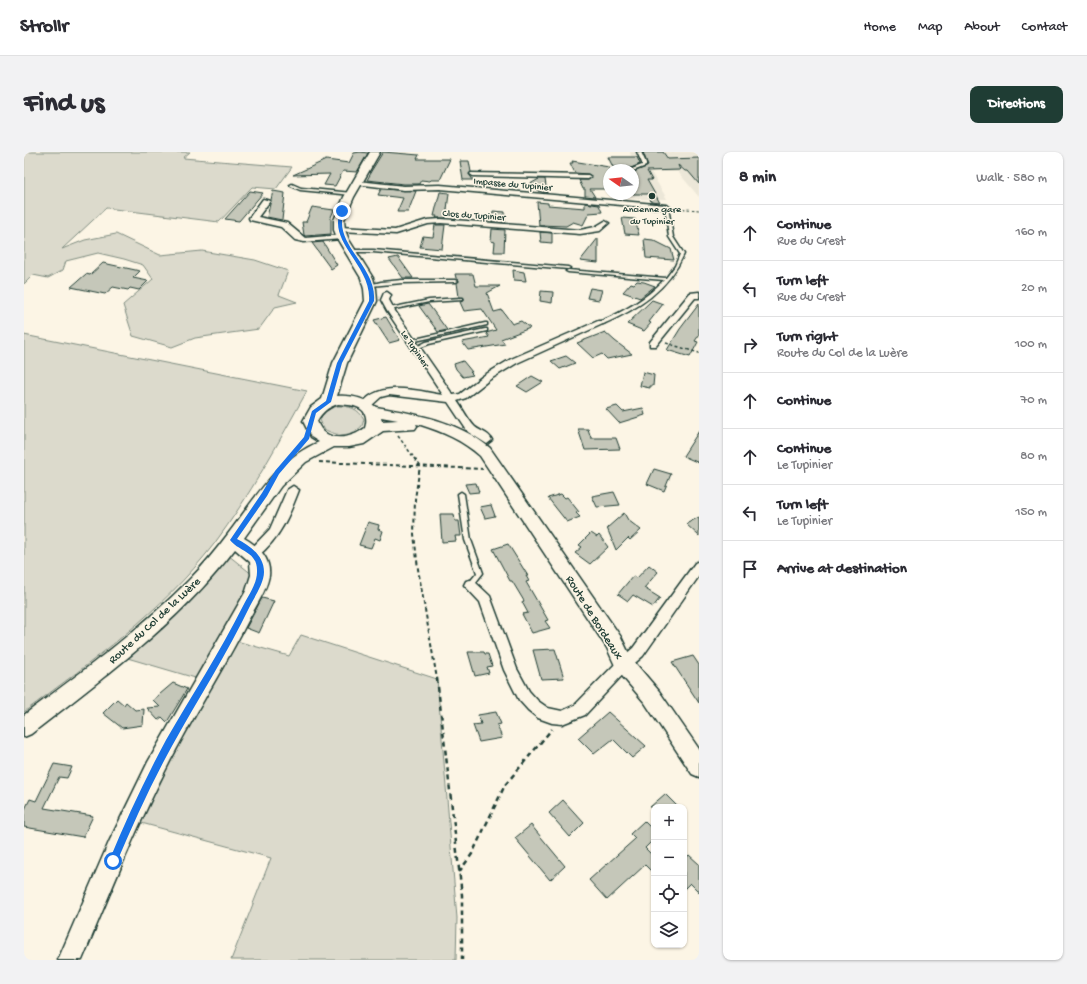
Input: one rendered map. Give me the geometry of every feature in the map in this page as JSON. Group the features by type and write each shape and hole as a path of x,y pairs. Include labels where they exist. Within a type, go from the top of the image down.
{"main road":[{"path":"328,402 340,363 369,306 372,294 371,285 368,278 341,233 339,220 375,152"},
{"path":"340,363 344,387 350,400"},
{"path":"350,400 369,408 376,421 372,431 366,437 356,441 334,442 319,436 311,426 310,421 314,412 328,402 350,400"},
{"name":"Route de Bordeaux","path":"369,408 444,428 462,436 482,449 490,458 493,465 614,643 624,664 652,697 699,767"},
{"name":"Route du Col de la Luère","path":"265,495 277,472 301,446 311,426"},
{"name":"Route de Bordeaux","path":"372,431 378,428 392,426 415,426 444,434 473,449 493,465"},
{"name":"Route du Col de la Luère","path":"24,727 98,671 182,598 233,540 281,474 296,460 309,452 334,442"},
{"path":"70,960 134,813 169,744 234,630 258,583 261,574 260,564 254,553 233,540"}],"street":[{"path":"473,174 510,184 588,177"},
{"name":"Impasse du Tupinier","path":"358,183 404,188 510,184 666,207"},
{"path":"266,201 253,218 284,225 298,238 304,240 341,233"},
{"name":"Clos du Tupinier","path":"341,233 396,232 427,222 441,221 580,232 597,229 605,223"},
{"name":"Le Tupinier","path":"387,295 385,300 390,309 472,430 484,436 487,440"},
{"path":"655,342 693,295 699,295"},
{"path":"369,408 378,395 389,392 401,392 451,399 463,396 486,378 514,361 601,323"},
{"path":"254,553 267,544 277,531 293,490"},
{"path":"470,585 484,597 517,684 525,698 537,710 551,717 562,718 571,716 580,710 624,664 638,652 699,566"}],"lane":[{"path":"639,152 644,163 644,166 639,168"},
{"path":"292,185 300,189 352,194"},
{"path":"601,323 619,316 641,302 657,289 679,262 682,254 671,237 666,207"},
{"path":"350,249 666,279"},
{"path":"371,285 386,282 405,283 426,280 456,281"},
{"path":"390,309 428,301 460,299"},
{"path":"414,345 485,324"},
{"path":"414,345 485,330"},
{"path":"461,494 468,540 480,574 470,585"}],"path":[{"path":"666,207 699,210"},
{"path":"655,342 699,353"},
{"path":"392,426 420,466 414,499 414,534 418,569 437,679 462,895 462,960"},
{"path":"317,462 482,469 493,465"},
{"path":"459,872 472,854 505,785 562,718"}],"shaded area":[{"path":"24,152 190,152 183,158 292,167 276,189 252,187 219,222 106,208 62,249 85,240 116,234 160,255 202,251 255,260 288,271 279,295 297,302 275,307 259,329 195,338 172,347 133,336 123,305 153,279 143,265 98,253 66,261 63,270 48,278 33,275 24,284"},
{"path":"630,152 699,152 699,197 678,172 651,172 667,199 639,199 639,164 610,164 606,156 631,156"},
{"path":"24,335 307,391 240,507 214,544 194,568 149,613 125,634 100,655 24,712"},
{"path":"338,406 346,406 359,412 364,419 362,426 353,432 344,435 329,432 324,429 320,420 324,412"},
{"path":"228,555 253,575 226,638 289,656 301,635 437,679 457,918 456,960 231,960 271,858 134,821 209,682 124,657"}],"building":[{"path":"383,152 419,155 417,159 450,159 440,180 421,180 419,184 404,184 367,180"},
{"path":"643,152 663,152 668,159 699,158 699,184 688,171 685,171 678,165 680,170 647,171 652,180 647,180 660,203 651,202 649,194 639,194 639,170 648,166"},
{"path":"354,153 368,153 357,172 343,171 335,186 324,185 330,174 293,175 326,160 349,163"},
{"path":"608,157 637,157 640,164 639,164 612,164"},
{"path":"460,161 469,161 471,172 469,174 473,180 463,180"},
{"path":"572,161 603,166 603,189 590,189 595,197 585,196 585,189 583,189 579,180 588,180 592,177 588,174 575,173 570,163 573,163"},
{"path":"539,179 545,179 547,193 541,192 530,186 533,185 530,184"},
{"path":"381,189 416,191 408,212 397,212 403,198 378,195"},
{"path":"250,191 263,193 239,221 225,219"},
{"path":"273,191 285,193 282,220 267,217"},
{"path":"440,192 449,193 446,218 436,218 437,216 434,216"},
{"path":"537,202 548,203 548,205 585,208 585,203 599,205 602,212 589,213 583,225 573,222 566,226 539,225"},
{"path":"312,207 334,210 331,217 331,234 304,235 302,222 306,222"},
{"path":"493,211 505,212 505,223 492,222"},
{"path":"622,218 635,219 639,235 625,234"},
{"path":"435,225 445,225 442,249 420,247 423,236 433,237"},
{"path":"492,229 505,230 504,252 494,252 495,242 491,241"},
{"path":"540,232 552,233 552,243 541,242"},
{"path":"598,238 598,263 580,261"},
{"path":"644,239 653,240 671,249 674,260 646,258"},
{"path":"323,242 337,265 331,269 312,243"},
{"path":"398,257 413,278 403,278 389,259"},
{"path":"103,263 140,271 133,278 148,281 139,290 130,288 128,290 113,287 105,294 71,287 86,274 90,275"},
{"path":"513,270 524,272 526,281 514,280"},
{"path":"455,274 473,274 476,286 500,286 487,293 494,312 502,310 512,324 521,321 530,328 501,339 505,344 468,350 462,342 489,337 486,333 496,330 482,309 464,311 460,302 464,301 464,298 459,297 457,283 459,280 456,278"},
{"path":"637,281 655,286 640,298 623,292 631,283 634,284"},
{"path":"590,288 602,290 599,300 587,298"},
{"path":"541,291 553,292 552,303 540,301"},
{"path":"652,300 663,304 644,331 627,324"},
{"path":"428,304 447,330 438,332 419,306"},
{"path":"699,304 699,335 695,341 698,342 690,357 667,350 680,329"},
{"path":"386,317 400,340 389,343 374,320"},
{"path":"605,332 632,354 607,359 602,354 593,358 577,343"},
{"path":"566,356 575,363 560,369 551,361"},
{"path":"463,361 473,375 463,377 456,369 454,364"},
{"path":"643,372 654,375 653,386 650,386 650,388 640,386"},
{"path":"532,376 543,382 527,392 517,386"},
{"path":"617,406 623,412 643,408 645,415 619,423 606,409"},
{"path":"578,429 588,429 591,438 616,438 620,449 585,450"},
{"path":"699,431 699,463 683,456"},
{"path":"654,469 671,474 664,491 647,484"},
{"path":"476,483 479,492 469,493 465,484"},
{"path":"614,492 620,505 597,507 592,496"},
{"path":"561,494 565,498 567,497 579,512 576,513 580,517 567,522 548,498"},
{"path":"491,505 495,516 485,518 480,507"},
{"path":"624,513 628,520 641,530 630,540 628,538 616,550 607,528"},
{"path":"440,514 454,514 455,521 459,521 461,536 455,536 456,541 442,542"},
{"path":"699,517 699,536 686,524"},
{"path":"368,522 379,525 378,529 383,531 380,540 375,538 371,548 359,545"},
{"path":"591,533 597,537 599,535 608,547 590,564 575,553 582,547 579,545"},
{"path":"508,544 528,576 526,576 529,581 526,582 548,620 545,621 550,628 532,633 522,614 528,613 522,602 524,601 512,581 510,581 493,549"},
{"path":"649,565 658,572 644,588 660,598 653,607 633,595 628,601 618,594 633,576 637,578"},
{"path":"262,598 274,601 259,633 246,628"},
{"path":"555,649 564,678 541,679 533,650"},
{"path":"468,652 484,652 485,654 488,654 492,666 487,667 489,673 475,676"},
{"path":"693,656 699,665 699,703 672,662"},
{"path":"173,683 187,689 167,722 162,717 158,720 147,708 160,707 153,700"},
{"path":"117,699 124,705 126,702 135,710 144,709 143,725 122,728 103,713"},
{"path":"496,712 501,724 497,725 502,738 479,742 473,725 481,724 478,715"},
{"path":"608,712 646,746 632,758 613,739 594,754 578,738"},
{"path":"54,764 72,767 67,778 59,777 44,808 93,816 83,837 24,827 24,811 30,799 36,801"},
{"path":"665,794 675,804 653,804"},
{"path":"563,800 584,823 570,837 549,813"},
{"path":"644,821 651,828 651,842 645,848 651,854 651,871 645,865 607,900 589,880 635,839 630,834"},
{"path":"531,825 565,866 550,880 515,838"},
{"path":"689,855 699,864 699,892 690,883 687,886 687,857"}],"place":[{"name":"Ancienne gare du Tupinier","path":"652,196"}],"route":[{"path":"113,861 130,820 169,744 234,630 258,583 261,574 260,564 254,553 233,540 265,495 277,472 307,438 311,426 311,416 318,408 328,402 334,378 344,352 371,301 371,285 368,278 342,237 339,220 342,211"}]}
